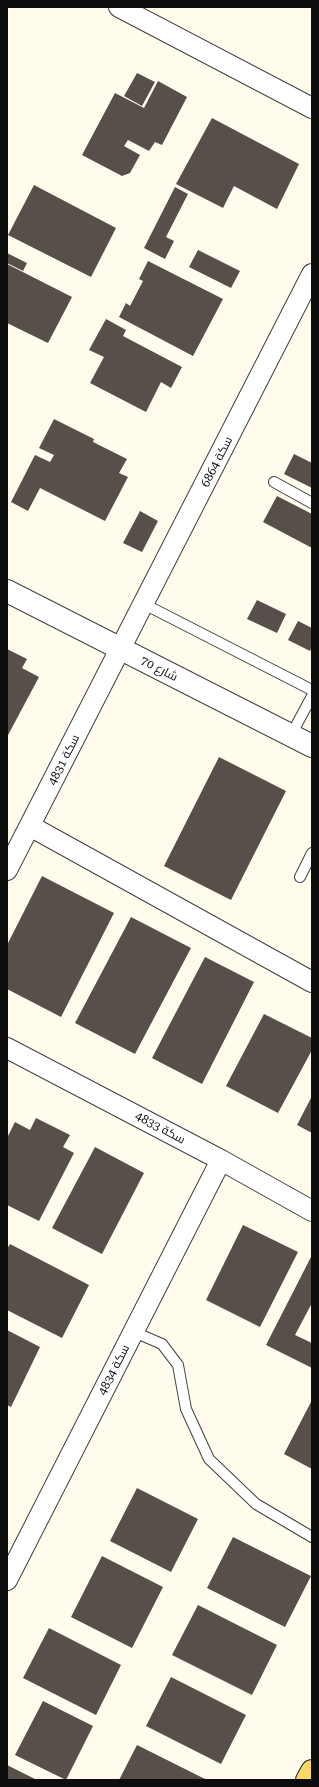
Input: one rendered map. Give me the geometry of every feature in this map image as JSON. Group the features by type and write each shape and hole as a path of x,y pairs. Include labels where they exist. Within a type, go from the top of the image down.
{"main road":[{"path":"308,1780 312,1771"}],"street":[{"path":"119,7 312,108"},
{"name":"سكة 6864","path":"121,649 312,274"},
{"name":"شارع 70","path":"7,591 312,746"},
{"name":"سكة 4831","path":"7,870 12,847 30,826 121,649"},
{"path":"30,826 312,982"},
{"name":"سكة 4833","path":"7,1048 221,1160 312,1211"},
{"name":"سكة 4834","path":"7,1580 221,1160"}],"lane":[{"path":"274,482 312,502"},
{"path":"144,604 312,690"},
{"path":"291,735 312,696"},
{"path":"300,877 312,853"},
{"path":"134,1332 162,1344 178,1365 186,1409 209,1460 256,1504 312,1536"}],"building":[{"path":"137,73 155,82 142,106 124,96"},
{"path":"158,81 187,97 162,145 155,142 149,151 128,140 124,146 140,155 130,173 122,176 82,155 115,93 144,108"},
{"path":"212,118 299,164 277,209 234,186 223,208 176,184"},
{"path":"34,185 116,228 91,277 8,235"},
{"path":"175,187 188,194 166,237 174,241 165,259 144,248"},
{"path":"198,250 240,271 231,288 189,267"},
{"path":"7,253 27,263 23,271 7,263"},
{"path":"148,261 223,299 193,356 119,317 126,303 130,306 143,281 139,279"},
{"path":"7,264 72,297 48,343 7,323"},
{"path":"106,319 126,330 123,336 182,367 171,388 161,382 146,412 90,383 104,357 89,350"},
{"path":"54,419 94,439 93,442 127,459 119,473 128,477 105,521 40,488 28,511 11,502 35,455 50,462 54,455 39,448"},
{"path":"294,454 312,463 312,488 284,474"},
{"path":"277,496 312,514 312,548 263,522"},
{"path":"140,511 158,521 142,552 123,543"},
{"path":"257,600 286,614 277,633 247,619"},
{"path":"298,621 312,628 312,647 310,651 288,640"},
{"path":"7,649 27,659 22,668 39,677 7,737"},
{"path":"219,757 286,791 231,900 164,866"},
{"path":"42,876 114,913 61,1017 7,989 7,945"},
{"path":"131,917 191,948 135,1054 75,1023"},
{"path":"205,957 254,982 202,1084 152,1058"},
{"path":"264,1014 312,1038 312,1050 278,1113 226,1086"},
{"path":"312,1096 312,1133 297,1125"},
{"path":"36,1118 70,1135 63,1147 74,1153 39,1221 7,1205 7,1138 15,1122 30,1130"},
{"path":"95,1147 144,1173 102,1254 52,1228"},
{"path":"243,1225 298,1252 260,1327 206,1300"},
{"path":"10,1244 89,1285 62,1338 7,1310 7,1249"},
{"path":"312,1255 312,1303 295,1335 312,1343 312,1368 266,1345"},
{"path":"7,1330 40,1347 11,1407 7,1405"},
{"path":"312,1400 312,1469 284,1454"},
{"path":"137,1488 198,1519 171,1572 110,1541"},
{"path":"233,1537 311,1576 285,1627 207,1588"},
{"path":"102,1556 163,1587 132,1648 71,1617"},
{"path":"198,1605 277,1645 252,1695 172,1655"},
{"path":"49,1628 121,1665 96,1715 23,1678"},
{"path":"171,1677 246,1715 221,1764 146,1726"},
{"path":"43,1701 93,1726 66,1780 15,1755"},
{"path":"137,1745 207,1780 119,1780"},
{"path":"7,1765 37,1780 7,1780"}]}
